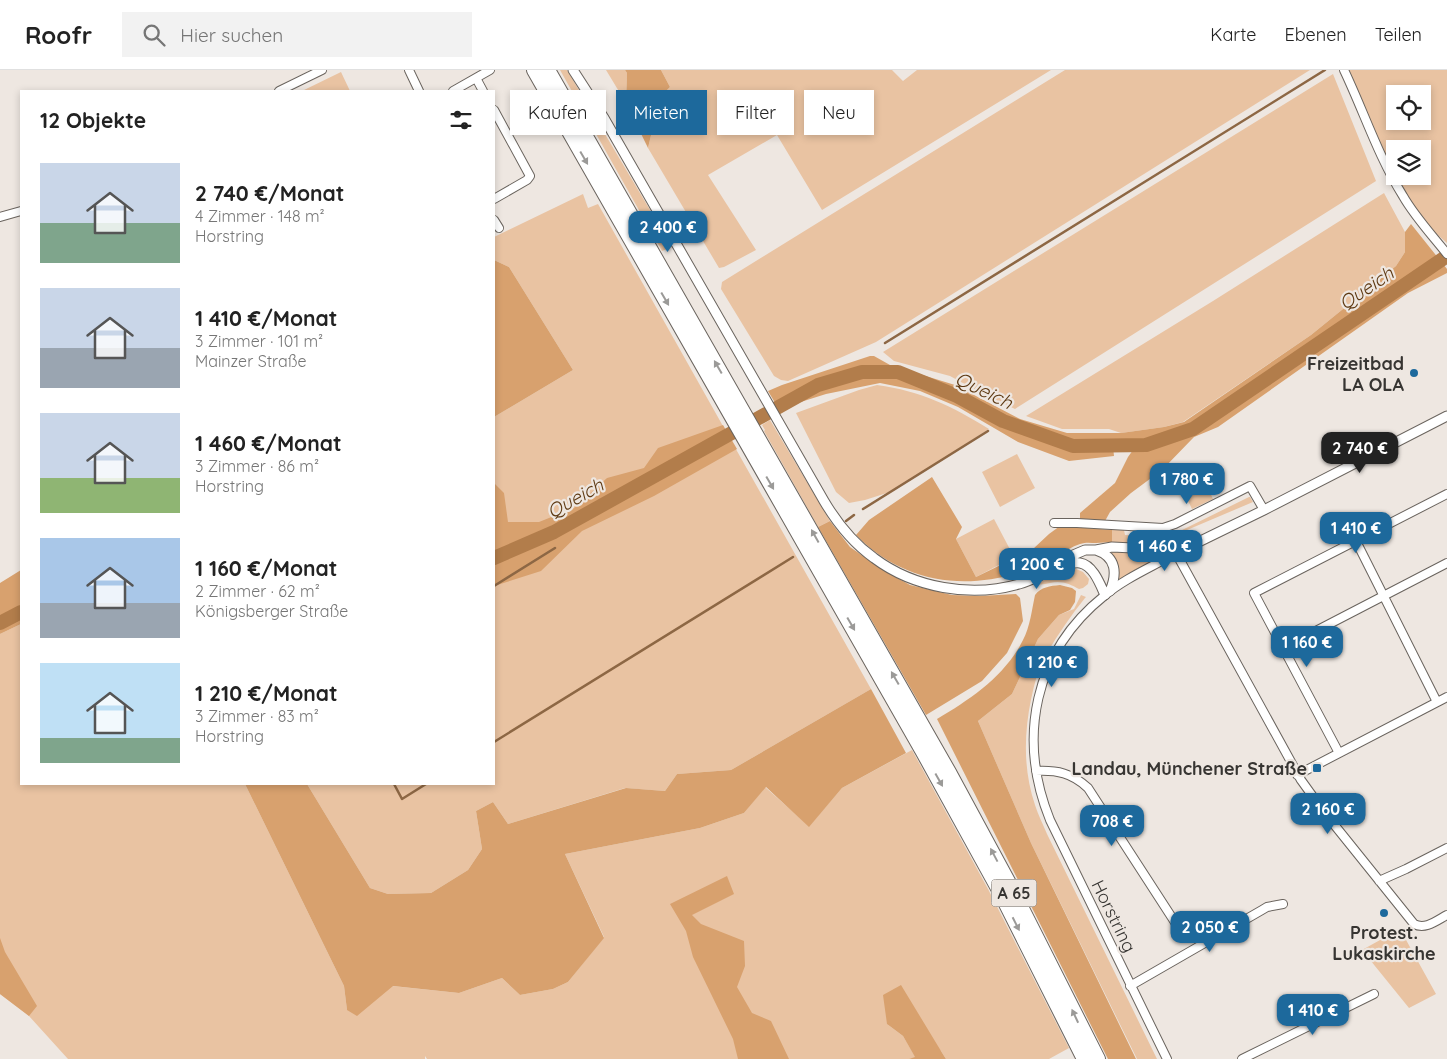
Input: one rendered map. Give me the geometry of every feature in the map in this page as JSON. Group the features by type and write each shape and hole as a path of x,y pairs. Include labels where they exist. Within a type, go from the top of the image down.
{"highway":[{"name":"A 65","path":"534,70 737,412"},
{"name":"A 65","path":"548,70 980,854 1084,1059"},
{"name":"A 65","path":"751,438 980,828 1098,1059"}],"street":[{"path":"281,90 322,70"},
{"path":"409,70 419,90"},
{"path":"455,90 490,70"},
{"path":"573,70 611,130 829,509 852,538 873,557 900,573 925,583 956,589 994,589 1026,582 1073,563 1084,565 1090,569 1108,593 1115,578 1114,569 1108,557 1096,550"},
{"path":"1344,70 1394,182 1414,213 1447,254"},
{"path":"476,78 482,90"},
{"path":"495,112 530,176 527,180 495,198"},
{"path":"0,217 20,210"},
{"path":"495,222 499,228"},
{"name":"Horstring","path":"1167,1059 1055,833 1043,802 1033,748 1034,714 1045,674 1069,632 1086,611 1108,593 1176,553 1447,416"},
{"path":"1054,523 1163,528 1250,486 1264,510"},
{"path":"1339,753 1254,593 1447,494"},
{"path":"1356,541 1437,702"},
{"path":"1050,572 1064,559 1085,550 1120,548 1176,553 1297,775 1324,812 1410,920 1418,926 1426,926 1447,915"},
{"path":"1283,648 1447,563"},
{"path":"1297,775 1447,697"},
{"path":"1036,771 1062,773 1078,778 1088,788 1180,930"},
{"path":"1379,881 1406,870 1447,848"},
{"path":"1130,986 1262,910 1283,904"},
{"path":"1242,1059 1374,994"}],"shaded area":[{"path":"560,70 567,70 579,90 571,90"},
{"path":"606,70 625,70 627,73 626,90 618,90"},
{"path":"625,70 661,70 670,87 667,90 626,90 627,73"},
{"path":"661,70 892,70 903,81 917,70 1051,70 822,210 777,135 708,175 756,250 719,268 648,148 651,135 707,135 707,90 667,90 670,87"},
{"path":"1065,70 1310,70 876,342 788,381 774,376 721,289 722,282"},
{"path":"1344,70 1447,70 1447,243 1418,218 1410,207 1399,185 1431,185 1431,140 1386,140 1386,157"},
{"path":"341,72 350,90 304,90"},
{"path":"1333,74 1376,181 1015,409 950,376 894,361 883,352"},
{"path":"597,135 606,135 672,247 662,251"},
{"path":"642,135 651,135 648,148"},
{"path":"1384,193 1405,232 1405,252 1396,266 1311,335 1183,422 1164,427 1121,433 1109,429 1062,429 1026,416 1213,301"},
{"path":"583,194 588,208 598,204 871,689 731,770 677,774 665,791 625,788 508,824 493,802 476,811 482,849 468,870 431,893 388,894 370,888 308,785 495,785 495,416 573,370 509,267 495,260 495,237"},
{"path":"1411,224 1447,269 1447,273 1408,293 1218,427 1194,437 1162,470 1131,493 1110,512 1105,521 1080,519 1080,513 1115,483 1133,450 1131,447 1113,447 1114,456 1069,461 1018,442 958,407 920,391 880,383 826,394 788,406 780,411 768,391 874,356 890,365 955,385 1020,419 1067,433 1121,433 1184,422 1311,335 1396,266 1405,252 1405,232"},
{"path":"495,260 509,267 573,370 495,416"},
{"path":"877,385 922,395 962,413 989,429 893,491 849,503 836,492 796,413"},
{"path":"770,420 830,521 818,527 764,431 762,425"},
{"path":"723,425 737,449 654,496 582,531 541,571 495,586 495,484 504,493 508,522 539,522 574,508 607,478 644,468 658,448"},
{"path":"1017,454 1035,488 1000,507 982,472"},
{"path":"1196,463 1213,499 1192,509 1175,474"},
{"path":"932,477 962,527 956,539 976,577 1029,551 1028,570 1005,577 982,580 959,581 937,579 915,573 894,564 856,535 869,520"},
{"path":"1249,497 1253,502 1154,544 1112,542 1112,530 1124,530 1125,535 1162,537 1178,532"},
{"path":"994,519 1014,557 976,577 956,539"},
{"path":"830,521 850,547 883,570 910,585 952,595 1016,594 1020,598 1023,621 1007,653 982,681 926,715 818,527"},
{"path":"1060,526 1112,530 1112,542 1080,544 1035,567 1033,549"},
{"path":"1112,547 1176,553 1115,588 1115,578 1102,552"},
{"path":"1074,568 1083,572 1089,579 1088,584 1083,588 1079,589 1062,582 1037,584 1060,572"},
{"path":"20,571 20,624 0,634 0,583"},
{"path":"1060,585 1076,591 1075,602 1070,610 1059,615 1038,639 1012,694 978,721 1031,843 1136,1059 1108,1059 937,719 974,695 997,676 1016,653 1023,640 1037,592 1049,586"},
{"path":"1081,595 1086,597 1065,624 1047,653 1044,653 1033,690 1029,709 1026,748 1030,786 1036,809 1047,834 1157,1059 1137,1059 1031,843 978,721 1012,694 1038,639 1059,615 1074,609"},
{"path":"20,624 20,785 245,785 344,986 347,1010 392,986 459,993 502,978 520,995 553,989 568,982 604,937 565,854 700,828 744,813 765,787 809,826 842,788 912,750 988,889 1069,1048 1049,1059 946,1059 941,1051 887,1024 903,1036 916,1058 427,1059 425,1056 425,1059 68,1059 29,1016 0,994 0,634"},
{"path":"871,689 906,753 842,788 809,827 766,787 744,813 700,828 565,854 604,938 568,982 553,989 520,995 502,978 459,993 393,986 357,1016 347,1010 344,986 245,785 308,785 370,888 388,894 431,893 468,870 482,849 476,811 493,802 508,824 626,788 665,791 677,774 731,770"},
{"path":"727,876 734,894 692,915 701,924 744,941 745,966 737,987 752,1013 771,1021 789,1059 738,1059 733,1039 693,957 686,931 670,904"},
{"path":"1400,929 1436,994 1409,1008 1362,950"},
{"path":"0,938 5,952 37,1006 29,1016 0,994"},
{"path":"901,985 946,1059 909,1059 915,1057 903,1036 887,1024 883,995"}],"waterway":[{"path":"885,343 1325,70"},
{"name":"Queich","path":"495,558 554,532 818,385 862,372 898,372 957,396 1003,421 1073,446 1146,445 1193,429 1447,256"},
{"path":"863,509 988,431"},
{"path":"846,521 854,515"},
{"path":"495,585 555,548"},
{"path":"495,741 793,557"},
{"name":"Queich","path":"0,623 20,613"},
{"path":"395,785 402,799 424,785"}],"place":[{"name":"Freizeitbad LA OLA","path":"1414,373"},
{"name":"Landau, Münchener Straße","path":"1317,768"},
{"name":"Protest. Lukaskirche","path":"1384,913"}]}
